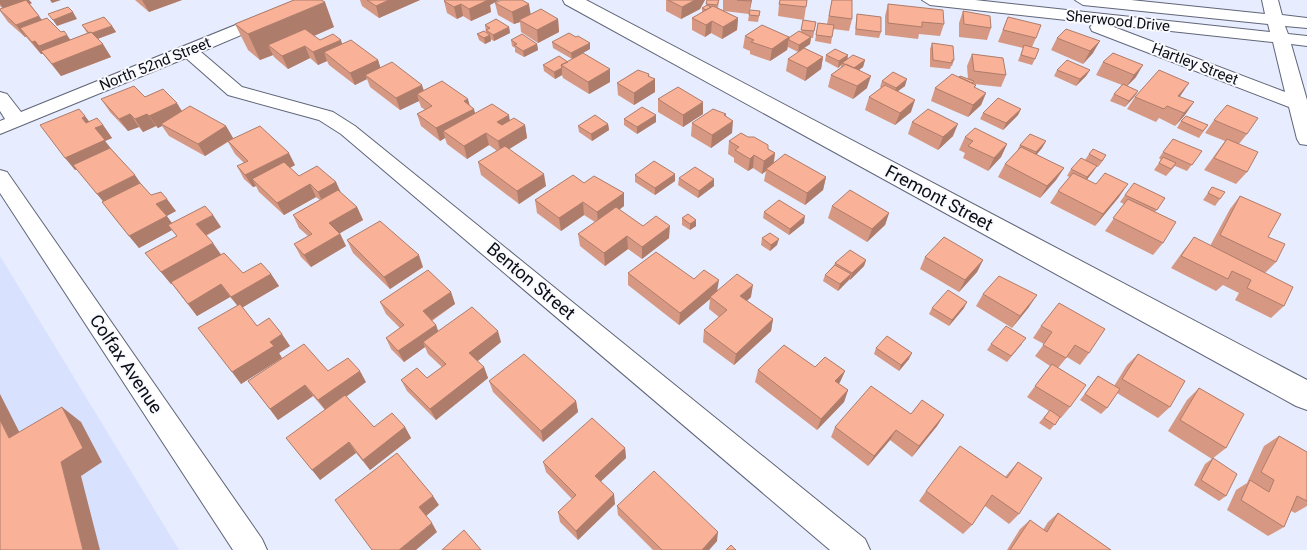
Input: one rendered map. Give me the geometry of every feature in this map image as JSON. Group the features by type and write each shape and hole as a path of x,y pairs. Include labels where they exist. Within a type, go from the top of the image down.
{"street":[{"name":"North 52nd Street","path":"8,124 311,0"},
{"name":"Fremont Street","path":"572,0 1307,396"},
{"name":"Sherwood Drive","path":"930,0 1307,41"},
{"name":"Hartley Street","path":"1028,0 1303,105"},
{"name":"Sherwood Drive","path":"1084,0 1307,23"},
{"path":"1270,0 1303,105 1307,139"},
{"name":"Benton Street","path":"188,50 235,91 326,116 348,130 854,550"},
{"path":"0,98 8,124"},
{"name":"Colfax Avenue","path":"0,177 251,550"}],"shaded area":[{"path":"0,256 179,550 0,550"}],"building":[{"path":"26,0 39,16 16,25 0,10 0,9"},
{"path":"294,0 321,0 325,2 248,34 235,24"},
{"path":"367,0 389,0 376,6"},
{"path":"445,0 488,0 469,9 461,4 454,7"},
{"path":"501,0 522,0 529,4 512,12 495,3"},
{"path":"668,0 695,0 682,7"},
{"path":"707,0 719,0 717,5 706,4"},
{"path":"780,0 807,0 806,7 779,4"},
{"path":"832,0 852,0 852,19 829,16"},
{"path":"888,4 943,10 944,24 922,22 922,27 888,23"},
{"path":"707,5 711,7 706,10 702,8"},
{"path":"713,6 738,18 723,27 712,21 706,25 692,18"},
{"path":"68,7 73,12 53,20 48,14"},
{"path":"541,9 558,19 537,30 519,20"},
{"path":"750,10 760,11 759,16 749,15"},
{"path":"963,11 990,16 991,28 964,24"},
{"path":"857,14 881,17 881,32 856,29"},
{"path":"104,17 112,26 89,33 82,25"},
{"path":"1008,17 1041,25 1036,38 1003,30"},
{"path":"47,18 61,32 64,31 67,35 39,46 35,41 32,42 20,28"},
{"path":"496,19 509,27 493,35 486,30 490,28 485,25"},
{"path":"803,20 816,22 814,31 801,30"},
{"path":"818,23 834,25 832,37 816,35"},
{"path":"762,25 789,37 772,49 751,42 754,40 745,36"},
{"path":"305,29 320,40 333,34 341,40 313,52 305,46 282,56 268,45"},
{"path":"1066,29 1100,41 1090,51 1057,38"},
{"path":"484,31 490,35 484,38 477,34"},
{"path":"799,31 811,37 799,45 789,40"},
{"path":"91,32 103,44 52,64 41,51"},
{"path":"569,33 590,43 571,53 552,42"},
{"path":"522,34 537,44 523,51 514,45 517,44 511,40"},
{"path":"351,40 378,60 350,73 324,52"},
{"path":"932,43 953,46 954,60 952,60 952,63 933,60"},
{"path":"1024,45 1039,49 1035,59 1021,55"},
{"path":"804,48 823,57 807,68 788,59"},
{"path":"835,49 848,55 839,61 826,55"},
{"path":"583,53 610,69 588,82 561,65"},
{"path":"1113,53 1143,65 1134,75 1103,62"},
{"path":"972,54 1003,58 1006,75 974,71"},
{"path":"853,55 865,60 854,68 842,63"},
{"path":"559,56 568,62 561,65 562,68 554,72 543,65"},
{"path":"1067,60 1090,70 1080,79 1057,70"},
{"path":"392,62 422,85 396,98 365,75"},
{"path":"846,64 871,76 857,86 831,75"},
{"path":"638,70 649,74 648,76 655,79 634,93 617,83"},
{"path":"1159,70 1189,83 1178,96 1194,102 1184,113 1167,106 1164,109 1135,97"},
{"path":"893,72 907,79 896,88 882,81"},
{"path":"952,74 976,85 974,87 986,93 973,105 935,88"},
{"path":"960,76 974,81 972,83"},
{"path":"442,81 468,99 464,101 474,109 436,128 417,114 432,106 417,94"},
{"path":"1123,84 1138,91 1129,101 1114,94"},
{"path":"885,85 915,100 900,113 869,97"},
{"path":"134,86 145,97 163,89 177,103 149,116 147,114 135,119 130,114 119,119 101,99"},
{"path":"678,87 703,102 683,115 658,99"},
{"path":"998,98 1021,109 1006,123 983,113"},
{"path":"492,104 509,115 497,122 502,125 514,118 525,125 498,141 486,133 464,146 443,131"},
{"path":"1227,105 1258,118 1247,134 1214,120"},
{"path":"190,106 226,126 198,144 161,124"},
{"path":"642,107 656,115 637,127 624,119"},
{"path":"79,109 85,116 82,118 86,123 97,118 103,125 95,128 105,140 65,158 40,125"},
{"path":"713,109 726,114 724,115 733,121 712,135 692,123"},
{"path":"928,109 958,124 943,137 912,122"},
{"path":"595,115 608,124 591,134 578,126"},
{"path":"1186,116 1208,125 1203,131 1181,121"},
{"path":"260,126 289,153 245,175 237,166 248,161 228,141"},
{"path":"975,128 1007,144 994,158 968,146 973,141 965,137"},
{"path":"741,133 748,137 754,137 768,145 768,149 775,153 764,161 754,155 750,159 735,150 739,147 729,141"},
{"path":"1030,134 1046,141 1036,152 1020,145"},
{"path":"1173,139 1202,151 1192,165 1163,152"},
{"path":"1227,139 1258,152 1247,172 1214,158"},
{"path":"505,146 544,174 517,191 478,162"},
{"path":"1021,147 1064,168 1047,186 1005,164"},
{"path":"110,148 135,175 97,194 73,165"},
{"path":"1093,149 1106,155 1102,161 1089,154"},
{"path":"785,154 826,177 807,193 766,169"},
{"path":"1163,157 1176,163 1171,169 1159,163"},
{"path":"1081,158 1097,166 1087,177 1071,169"},
{"path":"654,161 675,174 655,188 635,175"},
{"path":"284,162 299,176 317,166 336,182 318,192 310,184 277,203 252,179"},
{"path":"695,167 714,179 699,191 679,178"},
{"path":"1073,173 1096,184 1105,173 1128,184 1103,214 1058,191"},
{"path":"573,175 584,183 594,176 624,193 597,212 583,202 559,218 535,200"},
{"path":"140,183 151,195 161,192 167,199 156,204 167,216 129,236 102,202"},
{"path":"1134,183 1165,198 1157,210 1125,195"},
{"path":"1212,187 1225,192 1220,199 1208,193"},
{"path":"338,190 357,207 329,223 340,234 304,255 294,244 312,234 293,215"},
{"path":"850,190 889,213 872,229 832,206"},
{"path":"1240,196 1281,214 1268,237 1285,244 1276,262 1220,235"},
{"path":"1128,199 1176,222 1163,243 1113,218"},
{"path":"779,200 805,216 790,229 764,212"},
{"path":"205,206 213,215 196,224 213,243 161,272 145,253 177,236 168,225"},
{"path":"616,207 643,226 656,216 670,226 642,247 627,236 604,253 578,234"},
{"path":"688,214 696,220 690,224 682,218"},
{"path":"380,221 419,255 384,277 347,240"},
{"path":"770,233 779,239 771,245 762,238"},
{"path":"944,237 983,260 965,280 925,257"},
{"path":"1194,237 1293,287 1284,306 1247,288 1251,280 1232,271 1228,279 1181,256"},
{"path":"850,250 866,260 852,273 835,263"},
{"path":"656,252 694,279 704,270 719,280 680,313 628,273"},
{"path":"224,253 243,273 261,263 271,274 231,297 221,284 188,304 171,282"},
{"path":"835,265 851,274 840,284 825,275"},
{"path":"428,270 451,292 423,311 436,325 398,351 386,338 404,325 380,302"},
{"path":"737,274 753,285 740,296 773,319 736,354 704,330 727,310 710,297"},
{"path":"999,276 1037,295 1020,316 983,294"},
{"path":"948,290 967,302 952,320 932,308"},
{"path":"1059,303 1105,329 1089,353 1075,345 1066,358 1043,345 1052,332 1041,326"},
{"path":"240,304 257,326 269,318 282,334 270,342 274,346 232,372 198,328"},
{"path":"472,307 498,331 469,353 484,367 430,409 401,380 417,368 427,378 446,364 423,342"},
{"path":"1006,326 1026,338 1011,356 991,344"},
{"path":"887,336 912,353 901,365 876,348"},
{"path":"304,344 328,371 348,358 360,371 318,400 305,385 270,409 248,381"},
{"path":"784,345 815,367 825,357 845,371 835,381 848,390 821,419 758,370"},
{"path":"524,354 576,401 541,431 489,381"},
{"path":"1138,354 1185,381 1170,407 1122,379"},
{"path":"1052,364 1086,385 1070,407 1035,386"},
{"path":"1098,376 1120,389 1107,408 1085,394"},
{"path":"871,386 911,414 922,400 944,415 919,446 896,430 874,456 835,427"},
{"path":"1199,388 1244,414 1226,448 1180,420"},
{"path":"345,395 374,427 392,413 405,427 363,460 349,442 312,470 286,438"},
{"path":"62,407 83,448 61,462 83,550 0,550 0,420 9,438"},
{"path":"1050,410 1060,417 1055,425 1044,418"},
{"path":"592,418 625,448 595,476 614,494 576,531 558,512 576,495 543,462"},
{"path":"1279,436 1307,452 1307,501 1297,496 1284,527 1241,500 1250,480 1269,492 1274,480 1261,472"},
{"path":"960,446 1007,478 1018,462 1042,478 1019,514 992,495 972,525 926,491"},
{"path":"397,453 433,496 419,507 432,523 399,550 372,550 335,500"},
{"path":"1213,458 1237,474 1226,496 1201,480"},
{"path":"654,471 718,532 702,550 662,550 617,506"},
{"path":"1058,513 1111,550 1010,550 1030,520 1047,532"},
{"path":"464,530 481,550 442,550"},
{"path":"731,545 736,550 726,550"}]}
